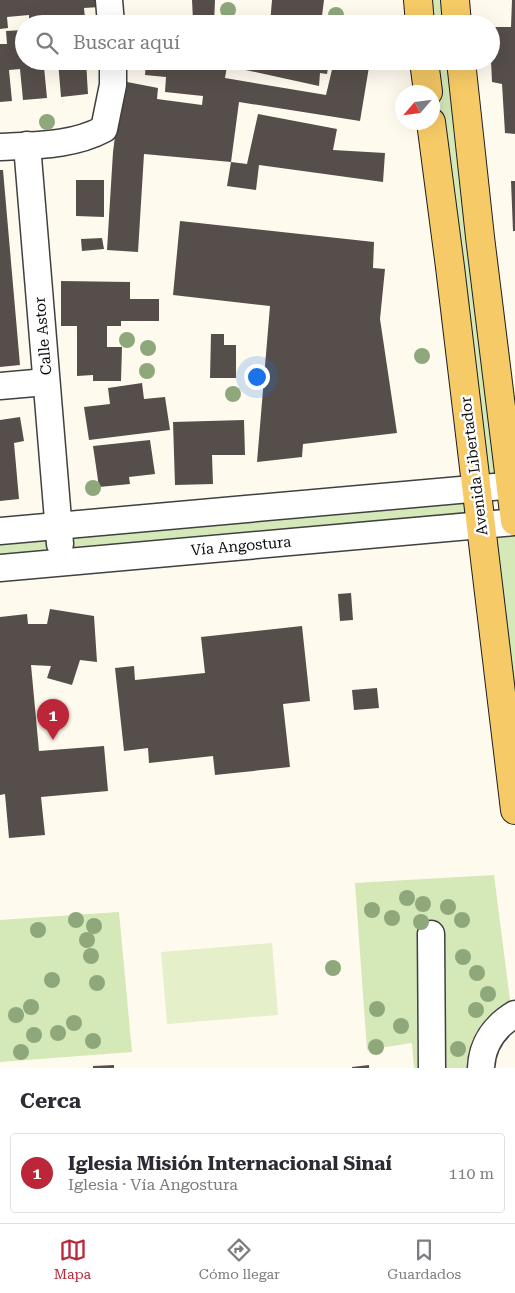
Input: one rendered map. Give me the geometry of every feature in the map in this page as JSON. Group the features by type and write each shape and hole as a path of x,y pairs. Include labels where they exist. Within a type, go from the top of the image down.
{"main road":[{"path":"418,0 419,15"},
{"path":"455,0 456,15"},
{"path":"425,70 427,85"},
{"path":"462,70 479,227 513,485 515,522"},
{"name":"Avenida Libertador","path":"432,130 515,810"}],"street":[{"path":"109,0 110,15"},
{"path":"0,148 64,143 90,137 104,129 113,86 113,70"},
{"name":"Calle Astor","path":"27,145 62,563"},
{"path":"0,386 46,382"},
{"path":"0,531 513,485"},
{"name":"Vía Angostura","path":"0,568 515,522"},
{"path":"431,934 432,1068"},
{"path":"481,1068 482,1055 491,1034 515,1014"}],"green space":[{"path":"418,0 455,0 456,15 419,15"},
{"path":"426,70 462,70 510,485 477,488 433,130 440,130 440,85 430,85"},
{"path":"477,488 481,525 0,568 0,531"},
{"path":"515,522 515,810 481,525"},
{"path":"494,875 512,1016 481,1068 414,1068 412,1043 367,1050 355,883"},
{"path":"119,912 132,1052 0,1062 0,920"},
{"path":"272,943 278,1015 167,1024 161,952"}],"building":[{"path":"0,0 100,0 100,7 84,8 85,15 15,15 7,17 8,28 0,29"},
{"path":"192,0 215,0 214,15 193,15"},
{"path":"272,0 324,0 322,15 271,15"},
{"path":"512,0 515,0 515,134 505,133 502,84 492,82 491,70 500,70 500,27 511,27"},
{"path":"15,30 15,69 9,70 12,101 0,102 0,44 7,44 6,31"},
{"path":"20,70 44,70 47,98 23,100"},
{"path":"59,70 87,70 88,94 61,97"},
{"path":"145,70 226,70 225,78 326,95 332,70 368,70 360,121 239,102 231,162 144,154 138,252 107,250 113,152 122,81 158,88 157,99 202,105 203,96 165,92 166,77 145,75"},
{"path":"245,70 328,70 327,74 320,73 319,86"},
{"path":"258,114 337,129 333,150 385,153 383,182 259,165 256,190 227,186 231,162 247,164"},
{"path":"0,170 3,170 20,365 0,367"},
{"path":"76,180 104,180 104,217 76,216"},
{"path":"511,181 515,181 515,231 513,231"},
{"path":"180,221 374,242 373,268 385,269 380,319 397,433 303,444 302,457 257,462 270,306 173,295"},
{"path":"102,238 104,249 82,251 81,239"},
{"path":"61,281 130,282 130,299 159,299 159,321 121,321 121,326 107,326 107,347 122,347 121,381 93,381 93,375 77,376 77,326 61,326"},
{"path":"211,334 224,334 224,345 236,345 236,378 210,378"},
{"path":"142,383 144,399 165,397 170,430 89,440 84,407 110,404 108,388"},
{"path":"20,417 24,441 14,443 19,499 0,501 0,420"},
{"path":"244,420 245,455 212,455 213,484 175,485 173,422"},
{"path":"150,440 155,474 129,477 130,484 99,487 93,446"},
{"path":"351,593 353,620 340,621 338,594"},
{"path":"50,609 94,616 97,662 80,660 72,685 47,678 51,666 31,665 39,751 104,746 108,791 41,797 45,835 9,838 5,794 0,795 0,617 27,614 28,624 47,624"},
{"path":"302,626 310,701 283,704 290,767 215,775 213,756 149,763 148,748 124,751 115,668 134,666 135,680 205,673 201,637"},
{"path":"377,688 379,708 354,710 352,690"},
{"path":"114,1065 114,1068 93,1068 93,1066"},
{"path":"369,1065 369,1068 352,1068 352,1067"}],"place":[{"name":"Iglesia Misión Internacional Sinaí","path":"53,740"}]}
